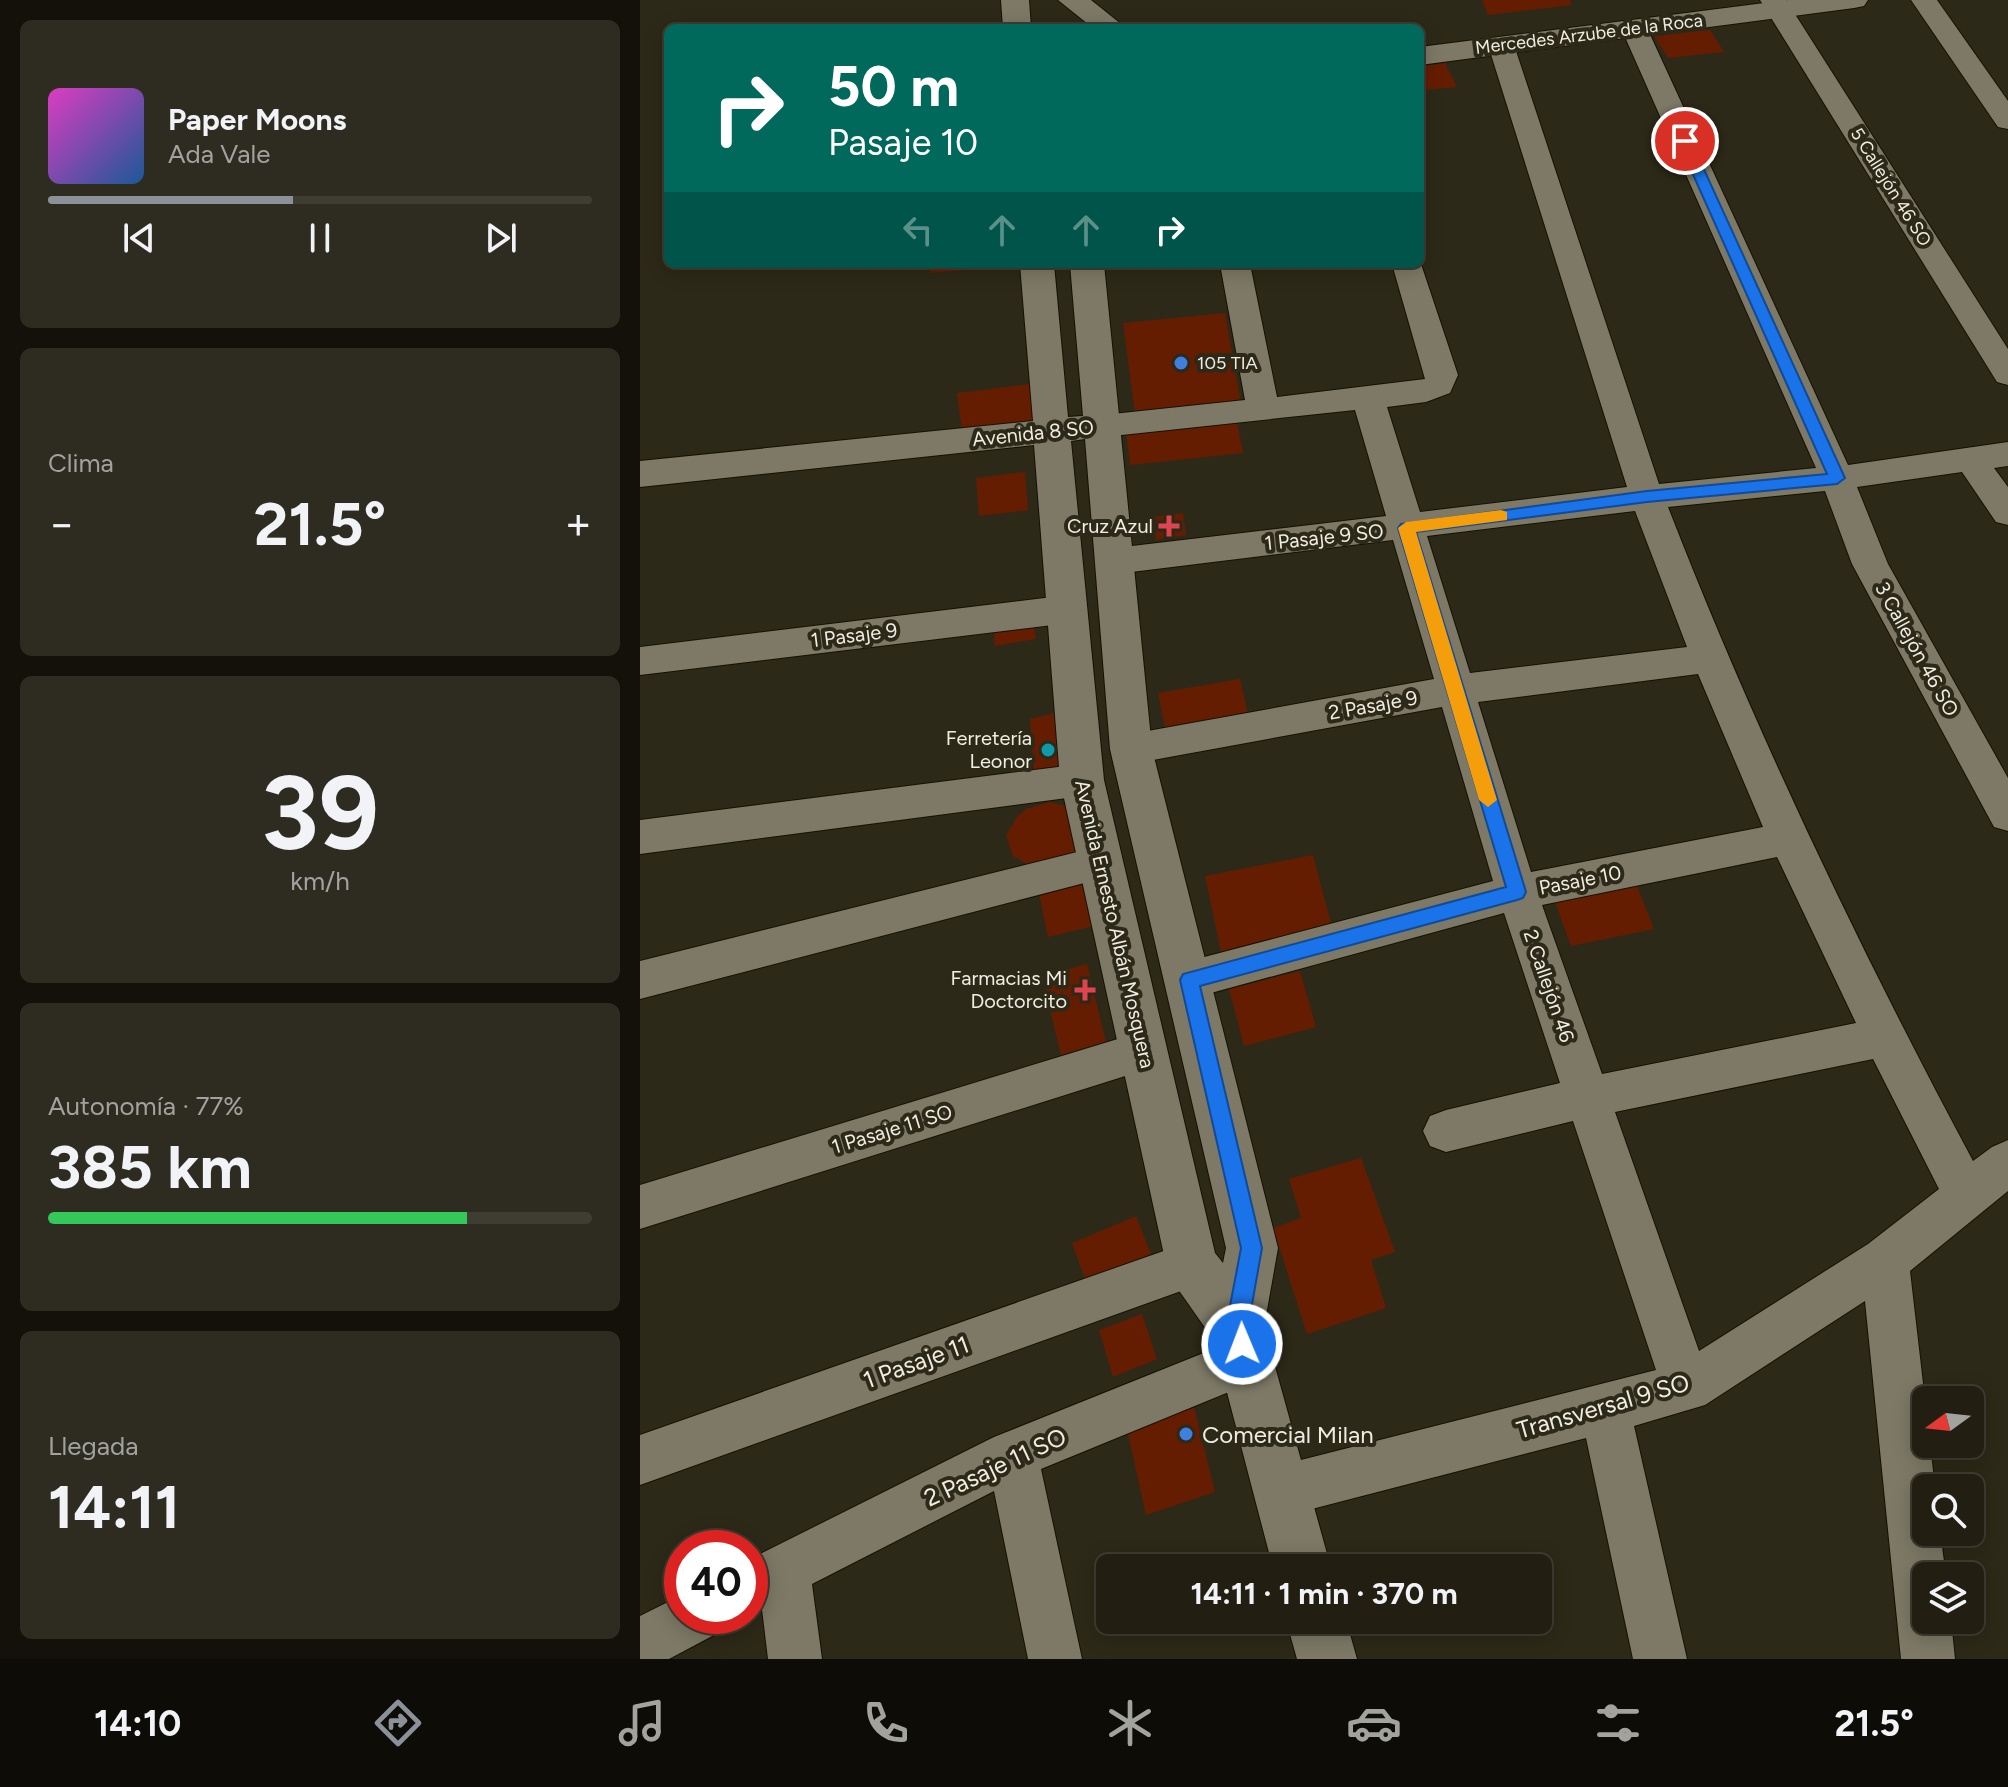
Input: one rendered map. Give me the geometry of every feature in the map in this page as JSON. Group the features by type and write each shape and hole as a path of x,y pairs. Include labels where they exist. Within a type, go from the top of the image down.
{"street":[{"path":"1015,0 1017,24"},
{"path":"1059,0 1062,24"},
{"path":"1072,0 1106,24"},
{"name":"Mercedes Arzube de la Roca","path":"1424,55 1501,45 1698,0"},
{"name":"Mercedes Arzube de la Roca","path":"1424,35 1639,12 1854,0"},
{"path":"1924,0 2008,121"},
{"name":"5 Callejón 46 SO","path":"1777,5 2008,374"},
{"name":"3 Callejón 46 SO","path":"1639,12 1837,478 1870,564 2008,815"},
{"path":"1501,45 1647,497 1712,658 1786,839 1883,1037 1966,1194"},
{"name":"Avenida Ernesto Albán Mosquera","path":"1037,268 1082,780 1192,1264 1242,1344 1298,1554"},
{"name":"Avenida Ernesto Albán Mosquera","path":"1087,268 1131,749 1252,1248 1242,1344"},
{"path":"1236,268 1263,408"},
{"name":"Avenida 8 SO","path":"640,474 1426,391 1439,385 1442,375 1408,268"},
{"name":"2 Callejón 46","path":"1368,398 1517,892 1687,1387"},
{"name":"1 Pasaje 9 SO","path":"1115,561 1647,497 1837,478 2008,454"},
{"path":"1972,461 2008,513"},
{"name":"1 Pasaje 9","path":"640,661 1069,609"},
{"name":"2 Pasaje 9","path":"1131,749 1454,690 1712,658"},
{"path":"640,837 1082,780"},
{"name":"Pasaje 10","path":"1189,980 1517,892 1786,839"},
{"path":"640,980 1101,863"},
{"path":"1446,1131 1588,1097 1883,1037"},
{"name":"1 Pasaje 11 SO","path":"640,1207 1144,1051"},
{"name":"Transversal 9 SO","path":"1281,1491 1687,1387 1885,1261 2008,1162"},
{"path":"1885,1261 1928,1659"},
{"name":"1 Pasaje 11","path":"640,1460 1192,1264"},
{"name":"2 Pasaje 11 SO","path":"768,1577 1242,1344"},
{"path":"1605,1408 1660,1659"},
{"path":"1012,1455 1055,1659"},
{"path":"768,1584 795,1659"},
{"path":"640,1645 664,1632"},
{"path":"1320,1634 1327,1659"}],"building":[{"path":"1482,0 1570,0 1572,5 1488,15"},
{"path":"1710,30 1724,52 1668,58 1654,36"},
{"path":"1445,63 1457,87 1426,90 1424,66"},
{"path":"930,268 992,268 930,273"},
{"name":"105 TIA","path":"1225,313 1241,404 1135,414 1123,323"},
{"path":"1029,384 1038,433 963,438 957,393"},
{"path":"1237,422 1243,453 1130,465 1126,433"},
{"path":"1025,472 1028,510 979,516 976,478"},
{"name":"Cruz Azul","path":"1183,513 1186,535 1156,540 1152,517"},
{"path":"1032,617 1036,639 994,646 995,623"},
{"path":"1240,679 1249,719 1166,732 1158,693"},
{"name":"Ferretería Leonor","path":"1059,712 1066,781 1035,785 1030,719"},
{"path":"1050,802 1074,808 1083,849 1063,866 1034,868 1013,856 1006,835 1026,809"},
{"path":"1313,855 1334,935 1222,957 1205,876"},
{"path":"1085,873 1098,925 1048,937 1036,879"},
{"path":"1637,886 1654,929 1571,946 1555,902"},
{"path":"1087,964 1106,1042 1061,1055 1042,976"},
{"path":"1300,971 1316,1027 1244,1046 1229,989"},
{"path":"1361,1158 1395,1252 1371,1260 1386,1308 1307,1334 1273,1228 1301,1218 1289,1179"},
{"path":"1136,1216 1151,1254 1086,1282 1072,1243"},
{"path":"1142,1314 1157,1359 1113,1377 1099,1330"},
{"path":"1194,1407 1215,1492 1146,1515 1127,1429"}],"slow traffic":[{"path":"1488,800 1406,528 1501,516"}],"place":[{"name":"105 TIA","path":"1181,363"},
{"name":"Cruz Azul","path":"1169,526"},
{"name":"Ferretería Leonor","path":"1048,750"},
{"name":"Farmacias Mi Doctorcito","path":"1085,990"},
{"name":"Comercial Milan","path":"1186,1434"}],"route":[{"path":"1242,1344 1237,1327 1252,1248 1189,980 1517,892 1406,528 1647,497 1837,478 1685,141"}]}
